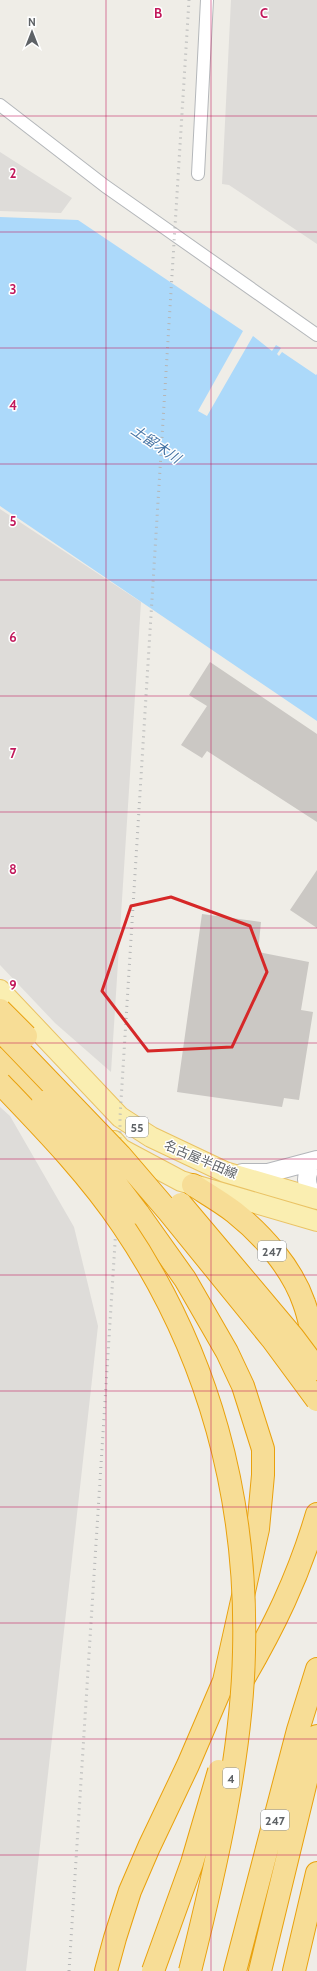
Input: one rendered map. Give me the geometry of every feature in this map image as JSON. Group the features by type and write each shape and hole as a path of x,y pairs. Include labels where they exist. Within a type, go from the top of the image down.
{"highway":[{"path":"0,1010 74,1085 178,1199 293,1337 317,1369"},
{"path":"0,1030 114,1150 168,1211 272,1339 317,1400"},
{"path":"0,1059 80,1140 110,1174 185,1279 227,1352 243,1386 263,1449 261,1513 224,1681 188,1765 158,1826 130,1891 106,1971"},
{"path":"0,1083 100,1194 124,1227 144,1260 180,1327 205,1388 220,1436 236,1508 242,1581 236,1677 222,1761 192,1863 153,1971"},
{"name":"247","path":"193,1185 234,1212 279,1258 295,1281 304,1303 310,1324 317,1362"},
{"path":"188,1765 224,1712 280,1613 296,1578 317,1514"},
{"name":"4","path":"190,1971 214,1865 233,1763 244,1653 242,1581"},
{"name":"247","path":"236,1971 298,1730 317,1669"},
{"name":"247","path":"260,1971 317,1736"},
{"path":"294,1971 317,1873"}],"main road":[{"name":"名古屋半田線","path":"0,990 120,1117 151,1136 225,1172 316,1198"},
{"name":"名古屋半田線","path":"0,1021 51,1073 121,1149 181,1181 317,1221"}],"street":[{"path":"198,174 208,0"},
{"path":"0,105 105,186 317,335"},
{"path":"225,1172 268,1173 316,1160"},
{"path":"316,1160 309,1168 306,1176 307,1184 316,1198"}],"highlighted area":[{"path":"171,897 250,926 267,972 232,1047 148,1051 102,991 131,906"}],"shaded area":[{"path":"231,0 317,0 317,244 229,185 222,184"},
{"path":"0,152 72,198 61,213 0,211"},
{"path":"0,509 141,602 111,1072 55,1023 0,965"},
{"path":"0,1107 10,1116 74,1227 98,1326 26,1971 0,1971"}],"water":[{"name":"土留木川","path":"0,217 78,220 243,331 198,411 207,416 253,336 272,351 276,345 281,348 277,354 279,356 282,352 316,375 317,374 317,721 0,506"}],"building":[{"path":"210,662 317,734 317,822 207,751 202,758 181,745 207,706 189,695"},
{"path":"317,870 317,928 290,910"},
{"path":"202,914 261,922 258,952 309,962 301,1010 313,1012 299,1100 284,1098 282,1107 177,1092"}],"railway":[{"path":"69,1971 120,1164 120,1117 189,0"}]}
